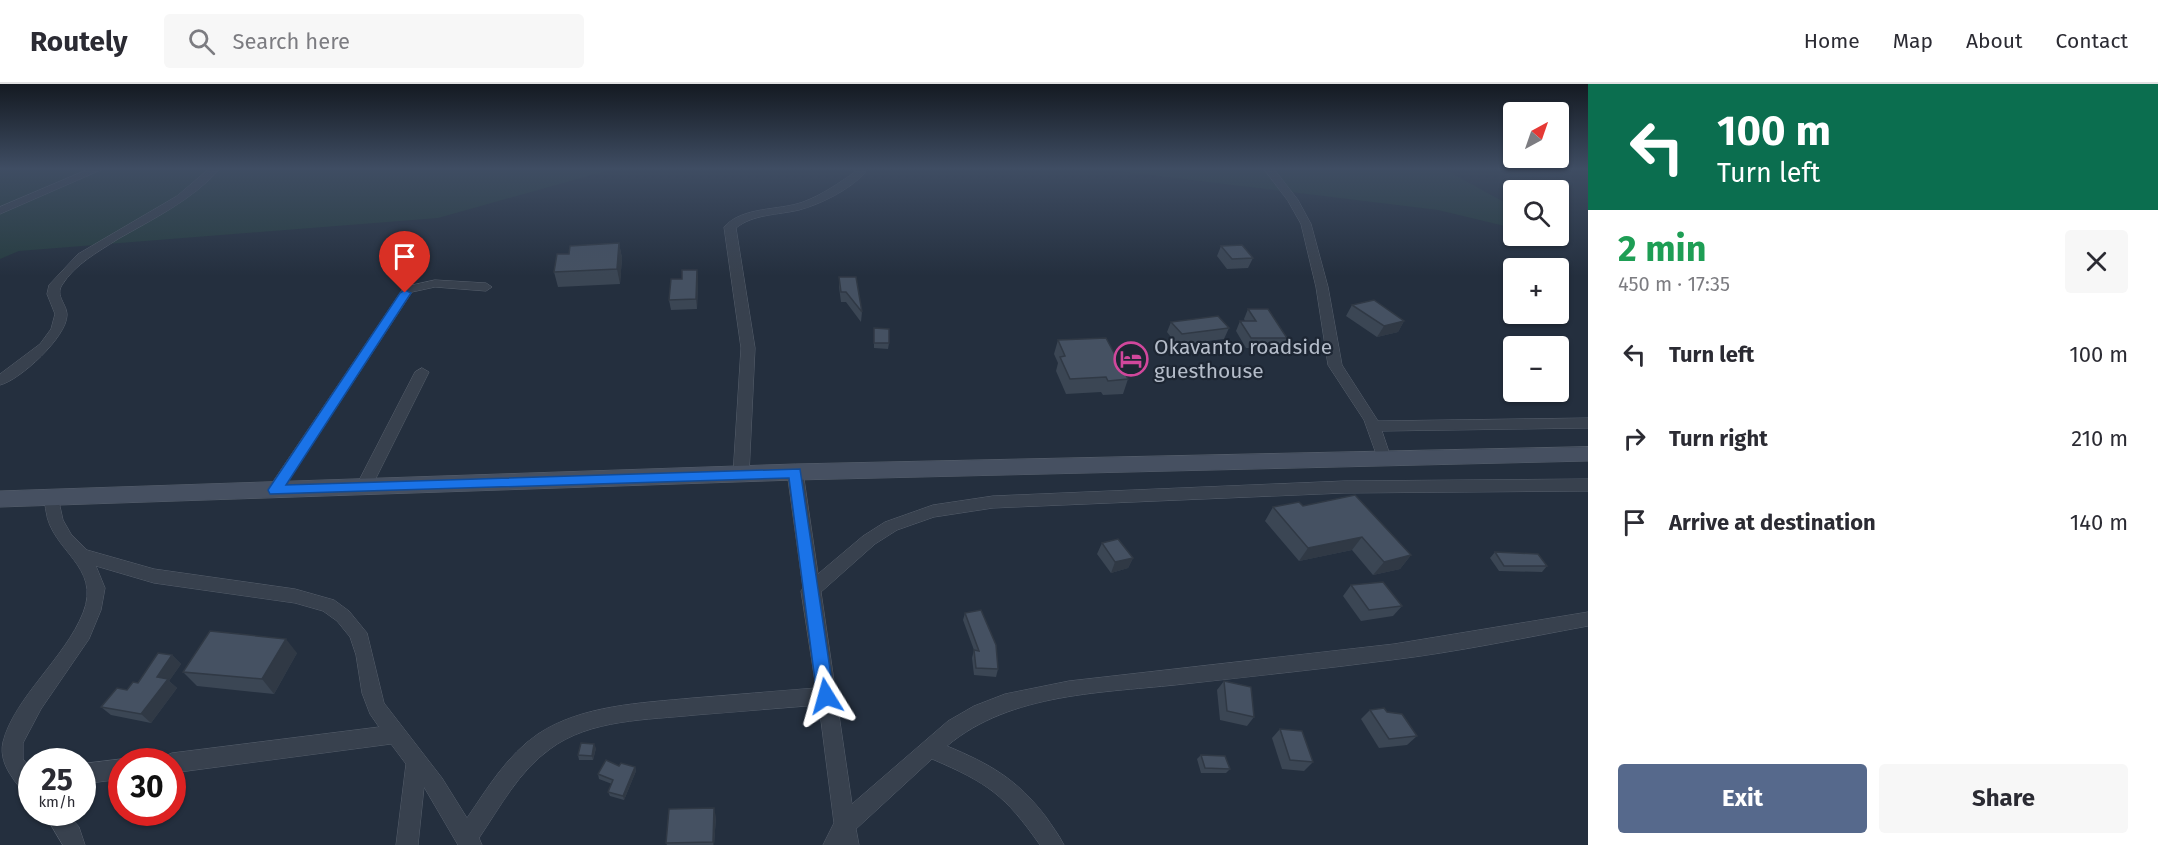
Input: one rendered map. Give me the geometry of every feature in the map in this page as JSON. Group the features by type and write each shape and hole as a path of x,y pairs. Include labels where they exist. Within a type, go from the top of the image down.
{"main road":[{"path":"0,499 795,472 1588,454"}],"street":[{"path":"0,211 15,205"},
{"path":"0,381 45,347 57,329 61,314 53,294 55,285 82,256 170,205"},
{"path":"741,475 748,348 730,227 743,218 804,205"},
{"path":"1295,205 1306,224 1322,287 1335,365 1374,426 1384,458"},
{"path":"275,490 408,290 417,285 427,284 486,287"},
{"path":"363,488 422,372"},
{"path":"1374,426 1588,423"},
{"path":"795,472 846,835"},
{"path":"810,591 869,540 891,526 933,511 993,502 1344,487 1588,485"},
{"path":"18,770 6,759 11,745 21,722 36,699 80,642 89,619 96,587 92,574 81,555 65,538 55,521 52,497"},
{"path":"81,555 154,576 295,597 328,605 343,616 358,633 365,655 371,693 377,708 394,734 435,785 469,841 526,757 543,742 566,728 615,716 720,704 826,696"},
{"path":"834,845 930,748 955,727 981,712 1005,703 1069,689 1394,652 1588,618"},
{"path":"186,761 394,734"},
{"path":"930,748 991,777 1008,789 1024,806 1053,845"},
{"path":"407,845 417,760"},
{"path":"64,826 71,835 74,845"}],"green space":[{"path":"0,205 486,205 438,218 19,251 0,259"},
{"path":"1393,205 1503,205 1503,226 1438,210"}],"building":[{"path":"619,243 617,269 554,272 557,254 569,254 570,246"},
{"path":"1242,245 1253,258 1232,259 1221,246"},
{"path":"682,270 697,270 696,299 669,300 671,279 682,279"},
{"path":"839,277 856,277 862,312 846,292 841,292"},
{"path":"1374,300 1404,321 1384,326 1352,305"},
{"path":"1248,309 1268,309 1287,338 1251,338 1240,321 1256,321"},
{"path":"1218,316 1229,328 1182,334 1171,322"},
{"path":"874,328 889,329 889,343 874,343"},
{"path":"1106,338 1128,379 1108,381 1106,377 1070,379 1060,357 1065,356 1058,340"},
{"path":"1355,495 1411,555 1384,562 1362,537 1308,548 1273,507 1299,502 1303,506"},
{"path":"1118,539 1133,558 1115,562 1102,543"},
{"path":"1495,552 1538,554 1547,566 1504,566"},
{"path":"1383,582 1402,606 1369,610 1351,585"},
{"path":"981,610 996,645 998,669 976,668 974,650 979,651 965,613"},
{"path":"210,631 286,639 262,679 183,672"},
{"path":"158,653 172,655 157,677 168,679 141,714 101,707 117,688 127,690 133,682 138,683"},
{"path":"1224,681 1251,687 1254,717 1227,711"},
{"path":"1384,708 1387,712 1402,714 1417,736 1389,739 1370,710"},
{"path":"1280,729 1302,731 1313,762 1290,760"},
{"path":"581,743 594,744 592,756 578,755"},
{"path":"1201,755 1225,756 1230,769 1205,768"},
{"path":"606,760 619,766 621,763 635,767 623,796 608,792 613,780 598,774"},
{"path":"714,808 713,842 666,843 669,809"}],"place":[{"name":"Okavanto roadside guesthouse","path":"1131,359"}],"route":[{"path":"405,293 275,490 795,472 826,696"}]}
